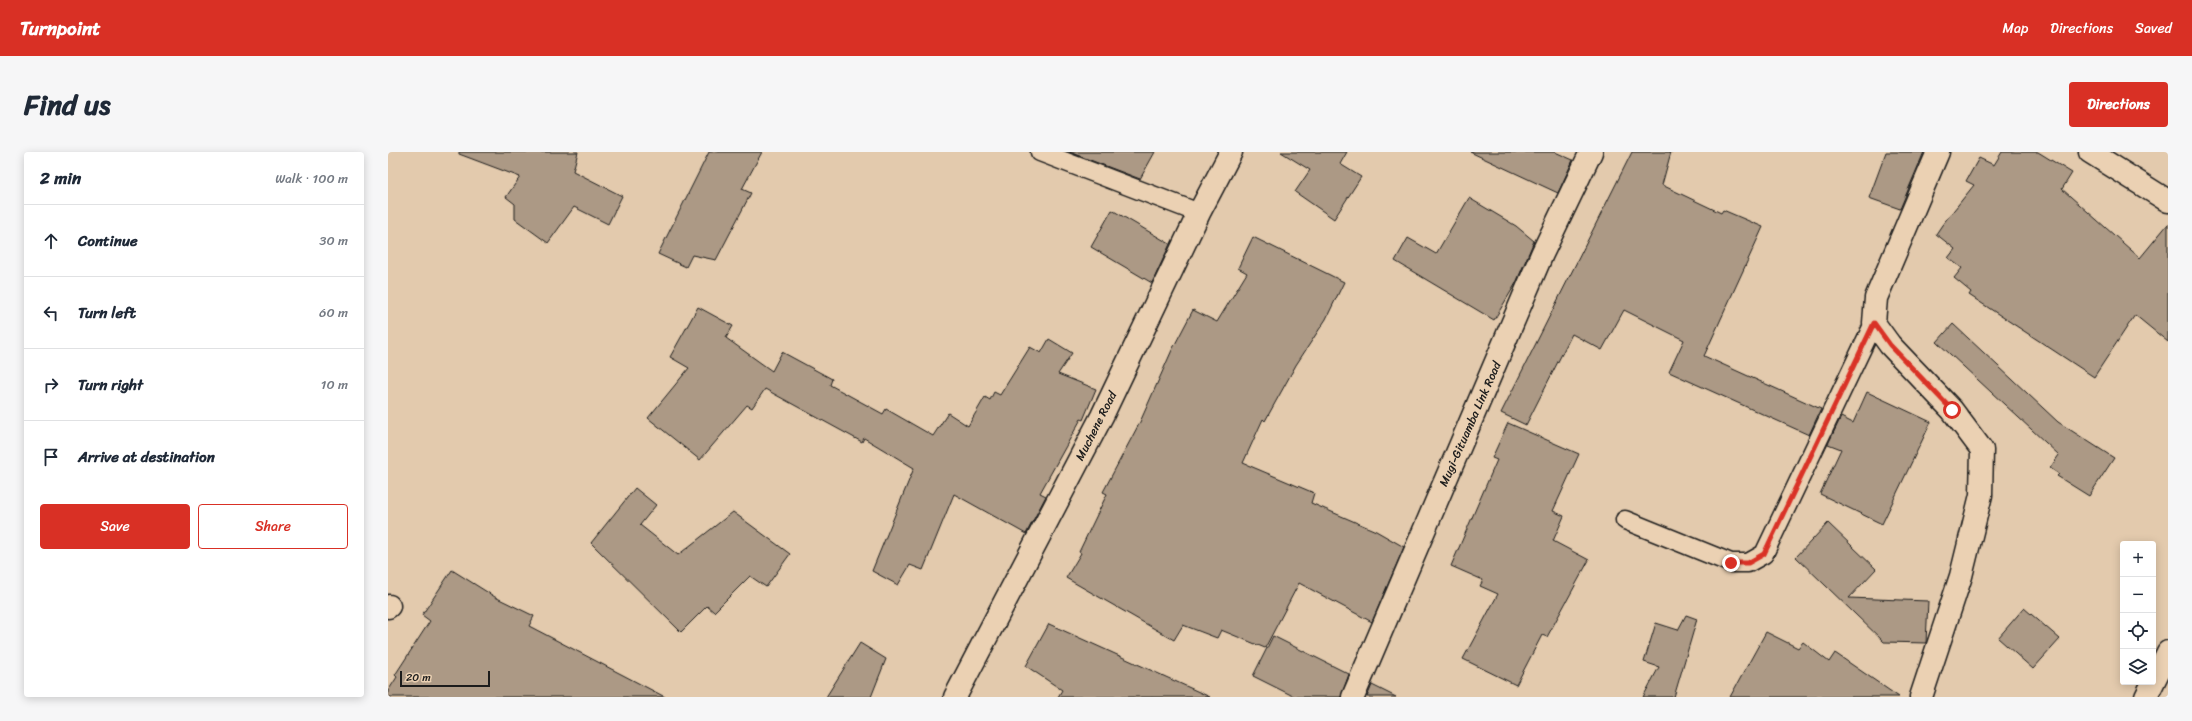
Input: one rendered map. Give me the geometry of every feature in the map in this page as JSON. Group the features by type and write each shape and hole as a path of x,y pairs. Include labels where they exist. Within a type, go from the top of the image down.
{"street":[{"name":"Muchene Road","path":"955,697 1102,416 1199,213 1231,152"},
{"name":"Mugi-Gituamba Link Road","path":"1353,697 1542,254 1591,152"},
{"path":"1921,697 1961,576 1981,495 1982,450 1952,410 1890,345 1874,323 1876,298 1938,152"},
{"path":"2090,152 2168,201"},
{"path":"2146,697 2168,652"}],"lane":[{"path":"1040,152 1199,213"},
{"path":"1625,520 1731,563 1748,563 1764,554 1874,323"}],"building":[{"path":"459,152 578,152 573,171 622,196 608,224 574,207 548,243 515,219 515,204 506,197 520,177 459,154"},
{"path":"709,152 762,152 742,189 751,193 716,260 692,255 686,267 658,254"},
{"path":"1069,152 1155,152 1140,179"},
{"path":"1281,152 1347,152 1340,164 1361,177 1334,219 1295,192 1310,170"},
{"path":"1470,152 1555,152 1573,160 1558,193"},
{"path":"1632,152 1671,152 1662,185 1721,213 1723,210 1763,227 1704,356 1821,409 1809,435 1669,372 1684,340 1624,310 1602,350 1572,334 1526,425 1501,413"},
{"path":"1886,152 1924,152 1900,209 1869,198"},
{"path":"2002,152 2038,152 2072,173 2062,189 2140,258 2168,224 2168,342 2135,315 2094,377 1969,295 1971,292 1954,278 1962,268 1948,258 1955,249 1936,234 1974,185 1966,181 1979,158 1994,165"},
{"path":"1469,198 1516,226 1534,241 1516,283 1494,320 1395,261 1408,238 1436,254"},
{"path":"1112,210 1170,244 1152,283 1091,247"},
{"path":"1253,237 1344,282 1326,319 1296,365 1265,421 1263,419 1243,463 1314,493 1311,503 1376,531 1404,547 1372,622 1299,583 1265,648 1221,630 1217,638 1183,625 1174,640 1066,578 1081,553 1079,552 1107,494 1103,492 1140,422 1172,350 1193,310 1217,322 1247,273 1238,268"},
{"path":"698,307 733,326 726,338 772,371 782,352 832,379 830,385 883,414 886,409 933,436 948,413 968,426 985,397 990,400 994,392 1000,395 1030,347 1041,353 1049,339 1072,353 1058,374 1096,389 1083,420 1081,419 1040,493 1046,496 1026,534 954,494 923,570 910,565 898,585 872,571 914,468 864,438 862,442 765,389 752,408 747,405 700,460 648,418 689,368 670,357"},
{"path":"1953,324 2058,422 2114,458 2089,496 2057,476 2059,474 2050,468 2059,455 1937,342"},
{"path":"1867,392 1931,422 1882,524 1820,494 1841,449 1828,444 1841,417 1853,423"},
{"path":"1508,423 1579,454 1553,511 1564,516 1553,541 1589,560 1547,637 1542,635 1516,685 1463,659 1498,594 1480,586 1483,580 1451,566 1497,460 1492,458"},
{"path":"635,488 656,505 640,525 678,555 733,512 790,554 766,587 750,576 714,612 707,606 681,632 591,543"},
{"path":"1828,523 1876,569 1849,598 1928,601 1926,643 1884,642 1796,557"},
{"path":"452,570 495,597 534,616 529,626 665,697 388,697 388,691 397,677 395,675 430,621 422,615"},
{"path":"2024,608 2060,639 2033,669 1998,638"},
{"path":"1686,615 1697,619 1674,697 1643,697 1659,667 1644,662 1656,623 1678,630"},
{"path":"1049,624 1210,697 1058,697 1062,690 1026,666"},
{"path":"1766,632 1798,648 1803,642 1829,662 1835,653 1899,697 1730,697"},
{"path":"1273,636 1349,674 1341,697 1295,697 1253,676"},
{"path":"860,643 886,659 871,697 826,697"},
{"path":"1372,685 1396,697 1367,697"}],"route":[{"path":"1731,563 1748,563 1764,554 1874,323 1890,345 1952,410"}]}
